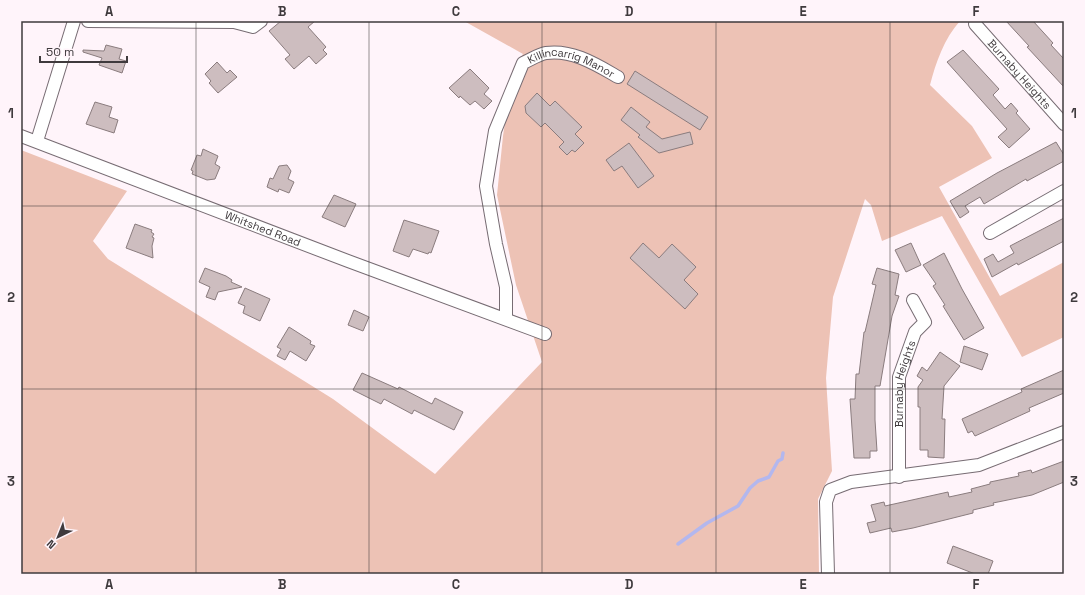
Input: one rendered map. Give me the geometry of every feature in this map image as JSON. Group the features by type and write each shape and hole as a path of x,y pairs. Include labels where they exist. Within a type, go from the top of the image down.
{"street":[{"path":"37,141 74,21"},
{"path":"88,21 234,22 253,27 261,21"},
{"name":"Burnaby Heights","path":"975,24 1064,124"},
{"name":"Killincarrig Manor","path":"506,319 506,287 496,244 486,186 496,131 523,63 545,53 562,52 589,61 618,77"},
{"name":"Whitshed Road","path":"21,136 297,242 545,334"},
{"path":"990,233 1064,191"},
{"name":"Burnaby Heights","path":"899,477 899,377 915,332 925,322 913,300"},
{"path":"828,574 826,502 830,490 851,482 899,477 979,465 1064,432"}],"shaded area":[{"path":"464,21 960,21 949,35 941,51 930,85 972,126 992,158 939,187 1000,296 1064,262 1064,337 1022,357 942,216 882,241 871,205 865,199 833,297 826,378 832,471 818,499 819,574 21,574 21,150 127,191 93,241 108,259 333,399 435,474 542,362 516,285 497,195 503,136 513,69 523,54"}],"building":[{"path":"281,21 315,21 308,27 326,47 323,50 327,54 316,64 309,56 294,69 285,59 290,55 269,31"},
{"path":"1006,21 1033,21 1053,43 1051,45 1064,59 1064,87 1027,47 1029,46"},
{"path":"106,45 122,49 119,59 126,61 122,73 99,65 102,58 83,52 83,50 104,51"},
{"path":"963,50 999,89 993,95 1005,109 1011,103 1018,111 1016,113 1030,129 1009,148 998,137 1007,129 947,62"},
{"path":"217,62 227,73 230,70 237,77 218,93 209,83 211,81 205,74"},
{"path":"470,69 489,88 484,94 492,101 484,109 475,101 470,105 460,96 459,98 449,88"},
{"path":"635,71 708,117 700,130 627,84"},
{"path":"537,93 550,106 555,101 582,127 575,134 584,143 575,152 572,150 567,155 559,147 564,142 545,123 541,127 526,113 525,106"},
{"path":"95,102 112,107 109,117 118,120 114,133 86,124"},
{"path":"631,107 650,122 646,127 662,139 690,132 693,144 659,153 638,137 640,135 621,120"},
{"path":"1056,142 1064,155 1064,161 1027,181 1026,179 984,204 980,197 965,206 969,212 960,218 950,201 997,173"},
{"path":"629,143 654,176 638,188 622,166 614,171 606,160"},
{"path":"203,149 218,156 215,164 220,167 215,179 207,180 192,174 193,171 191,170 197,155 201,156"},
{"path":"287,165 291,171 288,179 294,182 289,193 279,189 278,192 267,187 270,178 273,179 279,166"},
{"path":"334,195 356,204 345,227 322,217"},
{"path":"1064,218 1064,241 1018,265 1017,263 992,277 984,259 993,254 998,262 1014,253 1010,246"},
{"path":"404,220 439,231 431,253 429,252 428,254 413,249 409,257 393,251"},
{"path":"135,224 152,230 151,232 154,234 152,237 154,238 152,246 153,258 126,248"},
{"path":"643,243 659,258 672,244 696,267 684,280 698,294 685,309 630,258"},
{"path":"911,243 921,265 906,272 895,250"},
{"path":"944,253 984,328 964,340 943,306 945,305 933,286 936,284 923,265"},
{"path":"205,268 226,276 232,280 231,282 242,287 218,292 215,300 206,297 210,287 199,282"},
{"path":"877,268 899,274 895,295 899,296 892,316 880,386 875,386 877,451 870,451 870,458 854,458 850,399 855,399 856,374 859,374 864,332 876,285 872,284"},
{"path":"245,288 270,299 260,321 243,313 245,306 238,303"},
{"path":"354,310 369,317 363,331 348,325"},
{"path":"289,327 311,341 310,344 315,346 306,361 290,351 285,360 277,356 281,349 277,347"},
{"path":"964,346 988,354 982,370 960,362"},
{"path":"940,352 960,366 944,386 942,419 945,419 944,458 928,457 928,450 920,450 920,407 918,407 918,387 923,380 917,376 922,367 927,371"},
{"path":"1064,370 1064,393 1029,408 1030,411 975,436 972,431 968,433 962,419 1022,392 1021,389"},
{"path":"362,373 398,389 399,387 432,404 435,398 463,412 454,430 414,410 412,414 384,399 381,404 353,390"},
{"path":"1064,461 1064,482 1032,495 993,503 994,505 973,510 973,513 913,528 892,532 891,528 870,533 867,523 876,521 871,505 884,502 885,506 948,492 949,497 972,492 971,489 990,484 990,482 1019,476 1018,473 1031,470 1032,473"},
{"path":"953,546 993,561 988,574 975,574 947,563"}],"waterway":[{"path":"678,544 707,523 738,506 750,488 758,481 769,477 778,461 782,459 783,453"}]}
